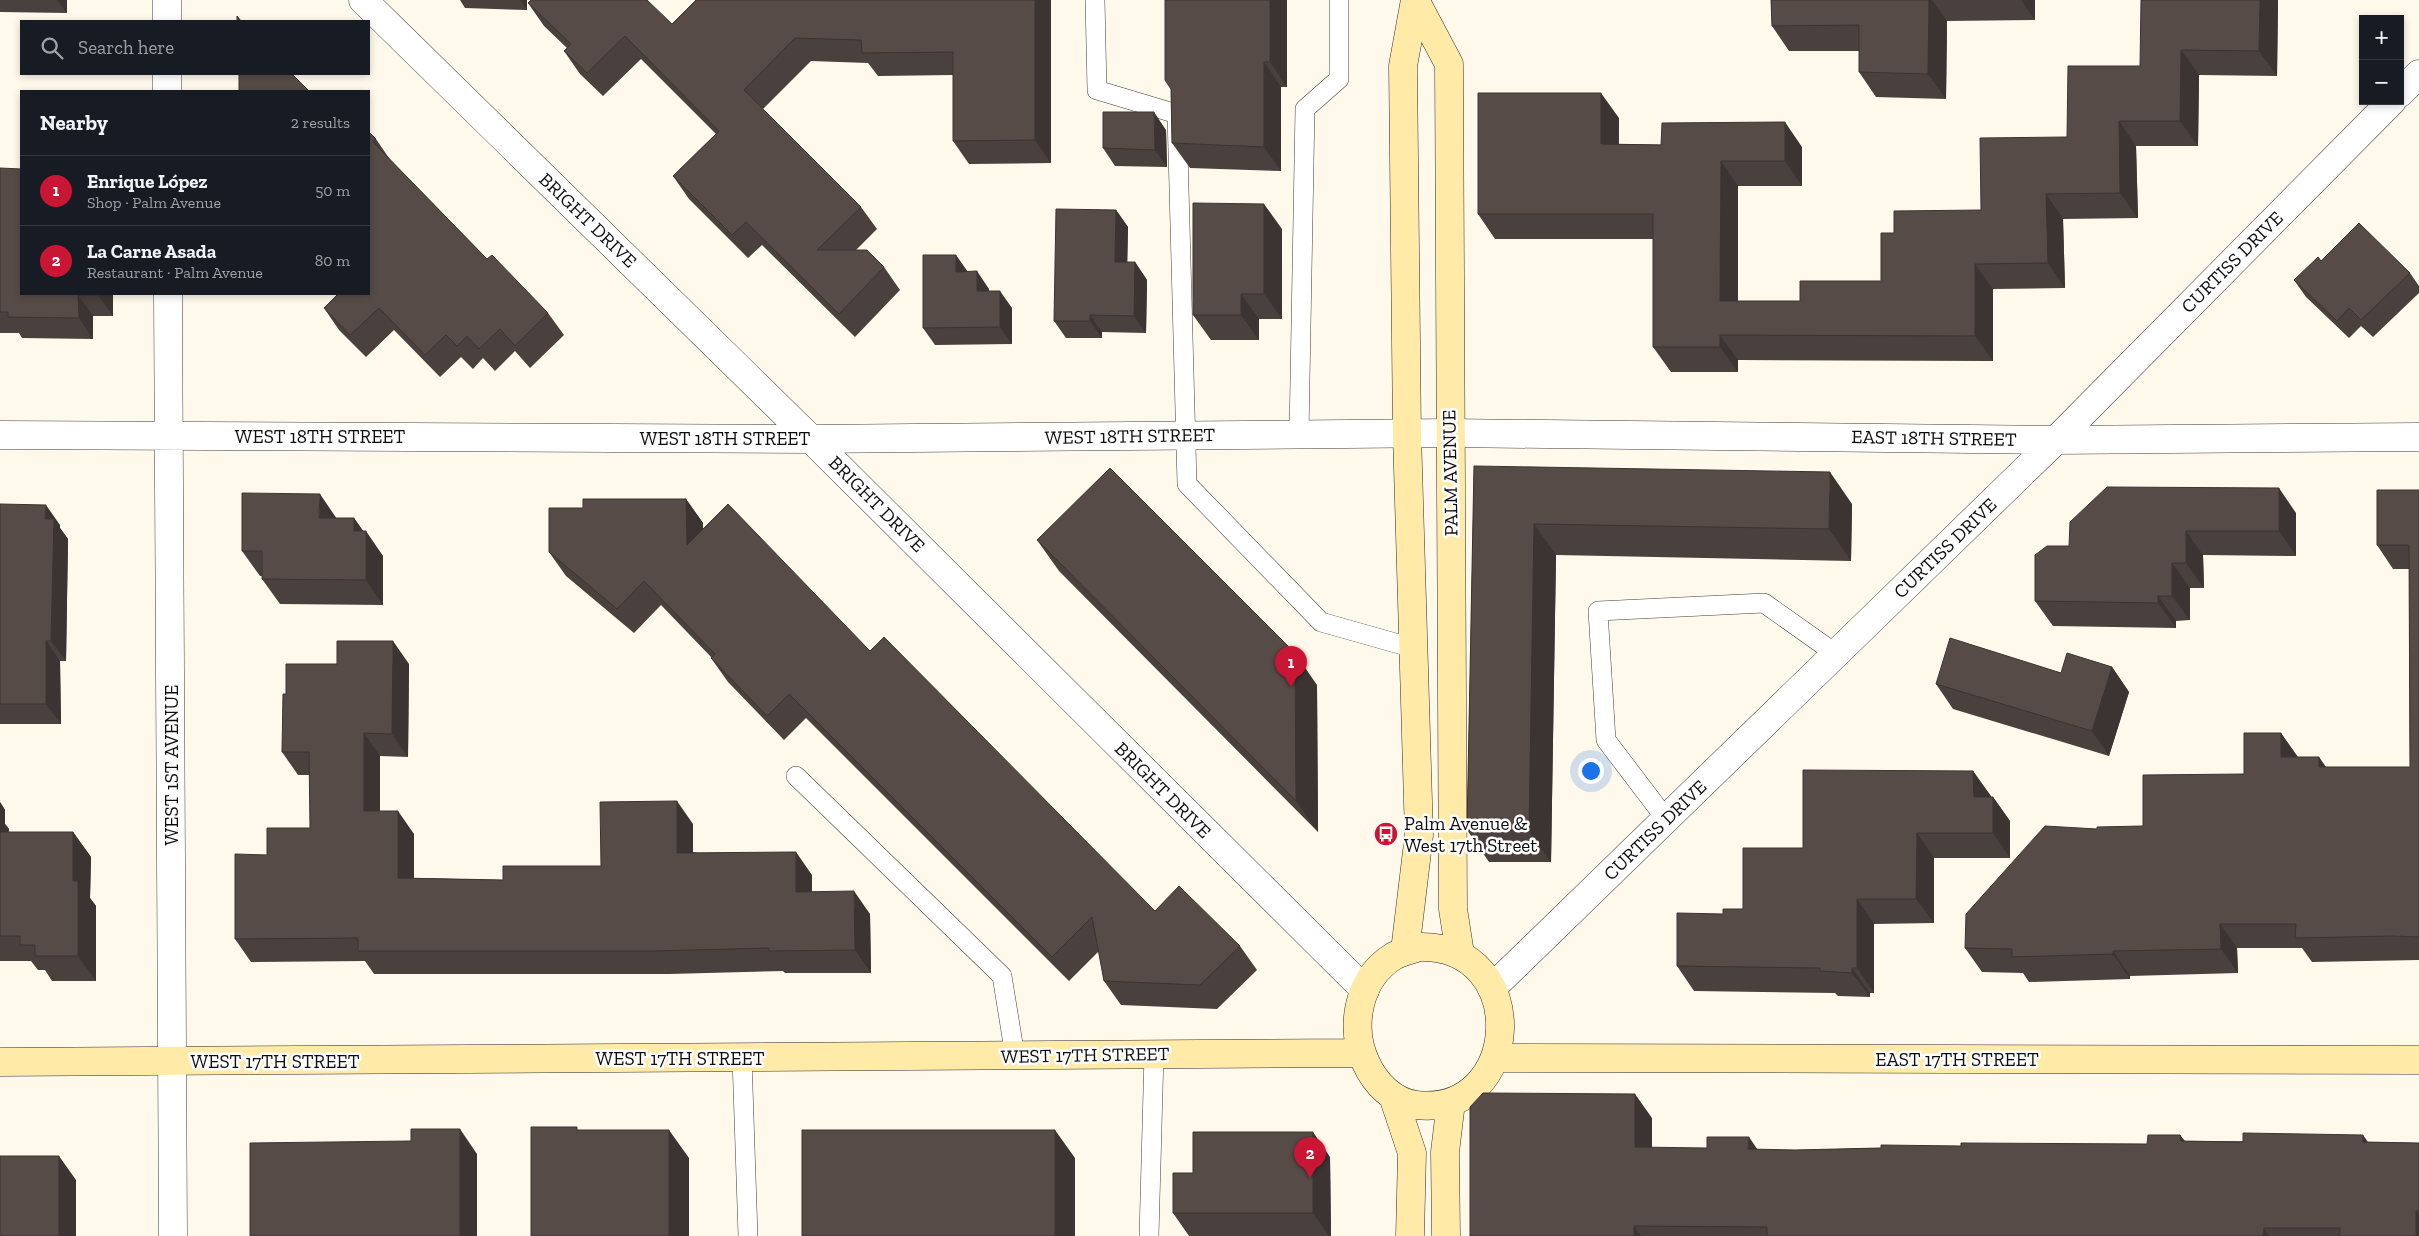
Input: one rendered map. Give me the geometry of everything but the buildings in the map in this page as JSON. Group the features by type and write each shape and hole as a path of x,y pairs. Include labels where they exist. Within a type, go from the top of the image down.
{"main road":[{"name":"PALM AVENUE","path":"1415,0 1449,64 1453,909 1460,954"},
{"name":"PALM AVENUE","path":"1405,952 1419,835 1407,434 1403,66 1415,0"},
{"path":"1430,947 1447,949 1460,954 1474,964 1492,988 1501,1017 1501,1036 1495,1058 1485,1077 1469,1092 1452,1102 1429,1106 1412,1104 1393,1096 1380,1086 1370,1072 1361,1053 1357,1025 1359,1008 1365,990 1379,969 1394,957 1405,952 1430,947"},
{"name":"WEST 17TH STREET","path":"0,1062 1361,1053"},
{"name":"EAST 17TH STREET","path":"1495,1058 2419,1060"},
{"path":"1393,1096 1412,1153 1410,1236"},
{"path":"1446,1236 1445,1152 1452,1102"}],"street":[{"path":"167,0 167,20"},
{"name":"BRIGHT DRIVE","path":"363,0 811,438 1365,990"},
{"path":"2404,89 2419,74"},
{"path":"167,75 167,90"},
{"name":"CURTISS DRIVE","path":"1492,988 2056,440 2388,105"},
{"name":"WEST 1ST AVENUE","path":"168,295 173,1236"},
{"name":"WEST 18TH STREET","path":"0,435 811,438 1450,433"},
{"name":"EAST 18TH STREET","path":"1450,433 2056,440 2419,438"}],"lane":[{"path":"1096,0 1097,90 1177,114 1187,484 1321,622 1413,648"},
{"path":"1298,434 1306,109 1338,78 1339,0"},
{"path":"1666,819 1606,740 1598,611 1764,603 1836,654"},
{"path":"796,776 1002,976 1015,1056"},
{"path":"1149,1236 1154,1054"},
{"path":"742,1058 748,1236"}],"place":[{"name":"Enrique López","path":"1291,687"},
{"name":"Palm Avenue & West 17th Street","path":"1386,834"},
{"name":"La Carne Asada","path":"1310,1178"}]}
